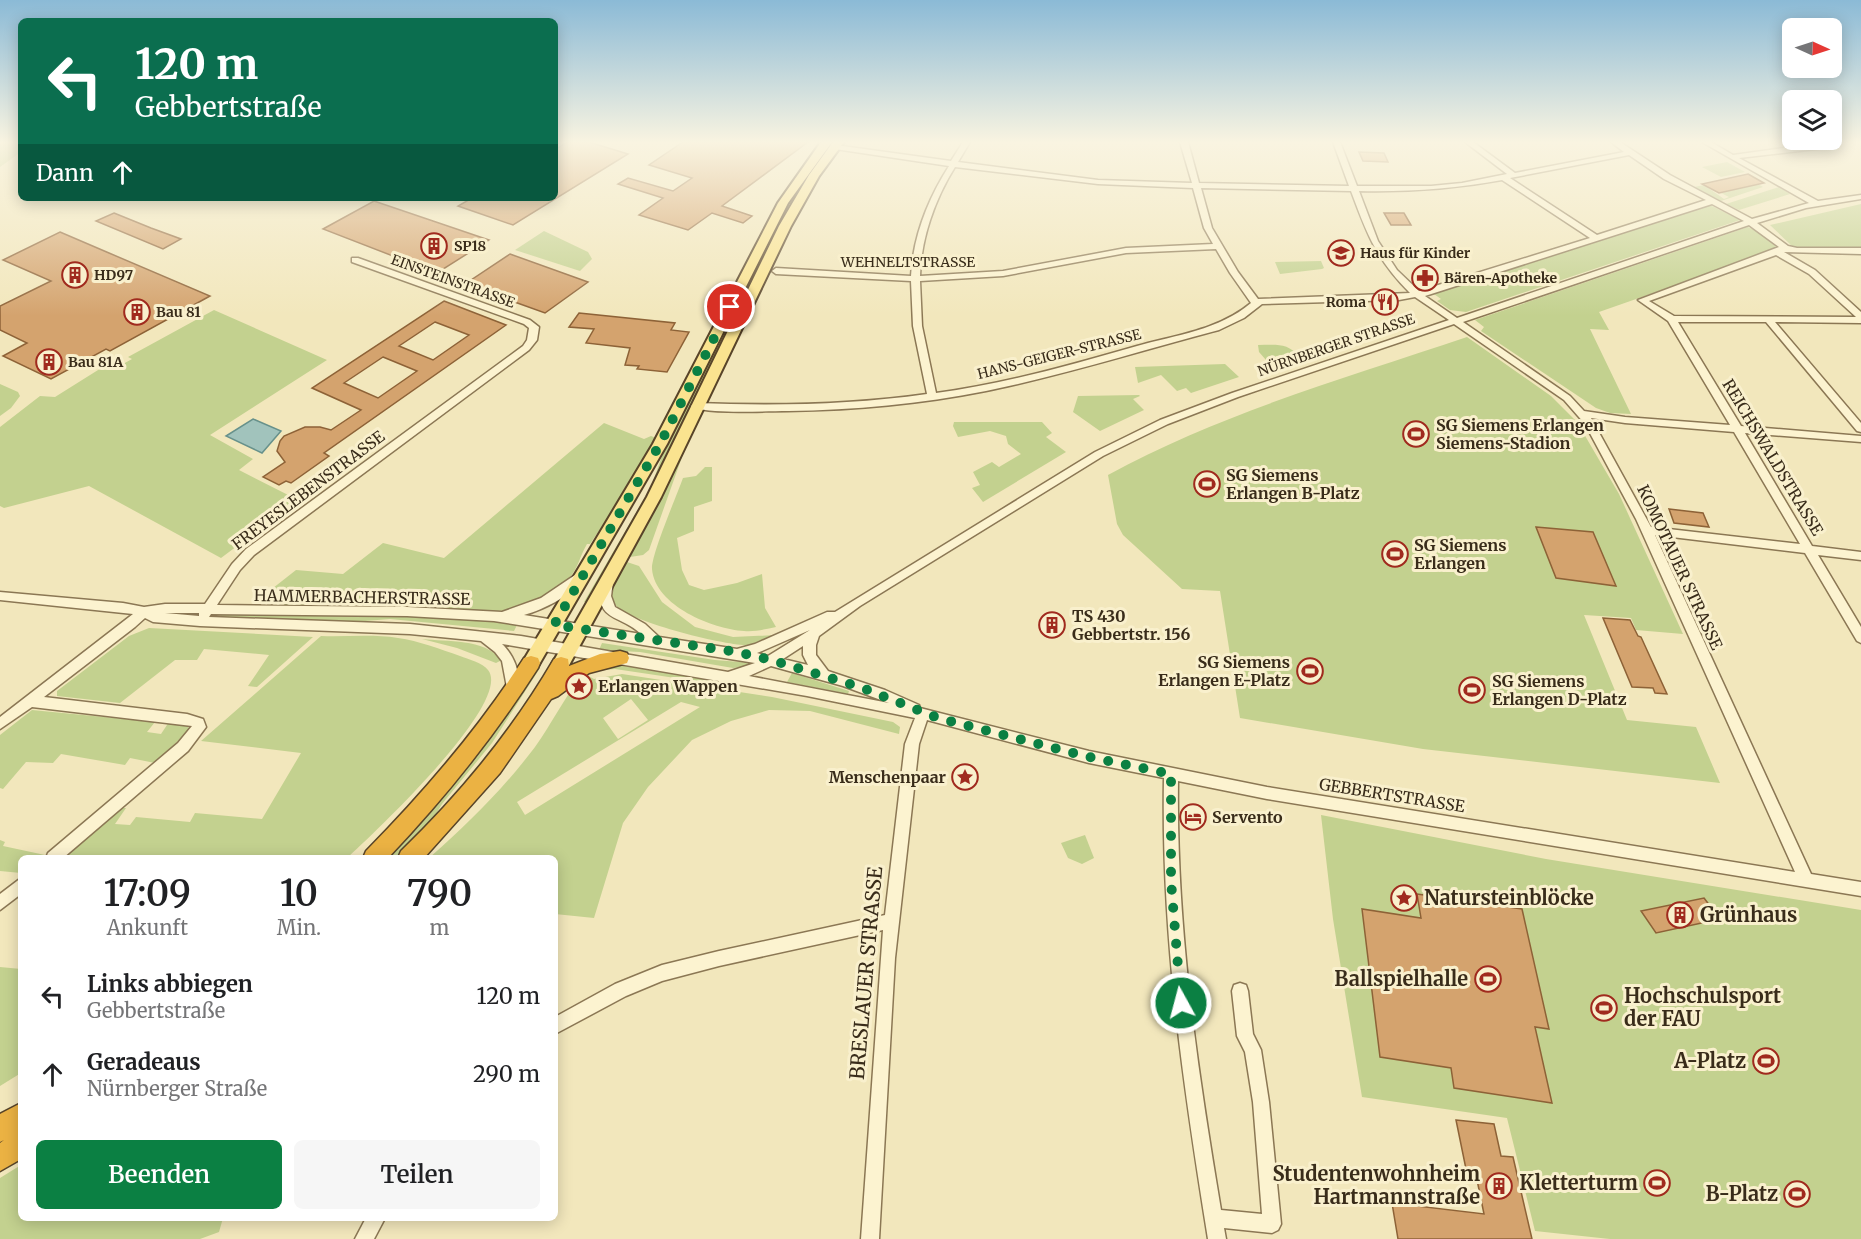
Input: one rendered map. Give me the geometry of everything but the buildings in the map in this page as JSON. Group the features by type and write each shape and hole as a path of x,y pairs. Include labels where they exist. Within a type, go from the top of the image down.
{"highway":[{"path":"412,855 474,791 505,752 536,707 565,657"},
{"path":"536,707 574,672 591,663 620,658"},
{"path":"377,855 446,782 508,700 531,663"},
{"path":"0,1129 18,1118"},
{"path":"0,1158 18,1146"}],"main road":[{"path":"531,663 677,412 783,215 795,200"},
{"path":"565,657 654,496 783,215"}],"street":[{"path":"932,397 919,344 915,279 916,258 922,230 934,200"},
{"path":"1199,200 1206,224 1218,246 1256,303 1418,295 1712,201 1750,222 1780,250 1808,268 1861,319"},
{"name":"KOMOTAUER STRASSE","path":"1358,200 1374,241 1386,262 1401,280 1418,295 1567,398 1584,414 1647,530 1807,880"},
{"path":"1541,200 1596,238"},
{"path":"1809,200 1817,204"},
{"name":"NÜRNBERGER STRASSE","path":"565,657 594,654 728,677 749,671 814,634 856,603 1062,476 1130,437 1208,405 1750,222 1817,204 1843,200"},
{"name":"WEHNELTSTRASSE","path":"776,271 915,279 1009,273 1083,257 1152,247 1218,246"},
{"path":"1780,250 1861,250"},
{"name":"REICHSWALDSTRASSE","path":"1780,250 1646,296 1642,300 1672,320 1861,638"},
{"name":"EINSTEINSTRASSE","path":"355,260 527,322 534,327 534,334"},
{"name":"HANS-GEIGER-STRASSE","path":"696,406 743,409 821,407 932,397 1027,378 1216,328 1241,316 1256,303"},
{"path":"1672,320 1770,322 1861,319"},
{"path":"1770,322 1861,429"},
{"name":"FREYESLEBENSTRASSE","path":"204,616 236,567 250,552 526,348 534,334"},
{"path":"1584,414 1626,420 1861,439"},
{"path":"1647,530 1861,556"},
{"path":"494,616 517,613 545,602 571,585 587,569"},
{"path":"607,581 605,596 610,610 641,627 656,641"},
{"name":"HAMMERBACHERSTRASSE","path":"1,596 144,612 153,617 434,613 494,616 580,630"},
{"name":"NÜRNBERGER STRASSE","path":"737,652 758,648 856,603"},
{"path":"0,724 144,612"},
{"name":"HAMMERBACHERSTRASSE","path":"204,616 410,629 542,645"},
{"path":"580,630 656,641"},
{"path":"814,634 807,649 809,659 822,672 834,678"},
{"name":"HAMMERBACHERSTRASSE","path":"474,635 500,648 509,661 513,675 508,700"},
{"name":"GEBBERTSTRASSE","path":"656,641 737,652 771,660 834,678 895,700 923,714"},
{"path":"542,645 565,657"},
{"name":"GEBBERTSTRASSE","path":"728,677 923,714 1089,757 1171,774 1329,803 1861,889"},
{"path":"30,701 187,719 198,723 199,727 183,747 57,855"},
{"name":"BRESLAUER STRASSE","path":"870,1239 891,921 912,744 923,714"},
{"path":"1171,774 1170,855 1175,951 1198,1128 1217,1239"},
{"path":"0,903 18,888"},
{"path":"558,1024 598,1001 660,974 778,944 891,921"},
{"path":"1214,1218 1272,1224 1261,1102 1253,1050 1245,1036 1240,991"},
{"path":"364,1239 374,1221"}],"green space":[{"path":"1739,200 1771,200 1739,210 1726,204"},
{"path":"1861,204 1861,247 1793,247 1770,225"},
{"path":"1710,205 1740,220 1466,312 1450,310 1437,301 1441,299 1434,294"},
{"path":"1748,227 1779,249 1599,312 1609,330 1590,329 1631,414 1610,413 1596,408 1481,331 1484,327 1475,320"},
{"path":"544,231 588,252 592,259 580,271 515,250"},
{"path":"771,237 661,472 589,603 584,602 651,487 667,442"},
{"path":"1321,261 1324,268 1322,269 1280,274 1275,262"},
{"path":"214,310 327,360 210,435 253,459 239,470 298,500 221,558 89,486 4,508 0,506 0,427 40,396 55,397 114,360 123,364 132,359 128,357"},
{"name":"SG Siemens Erlangen","path":"1467,337 1551,396 1577,422 1619,494 1683,634 1636,630 1631,618 1584,615 1627,720 1696,727 1720,783 1423,749 1240,718 1220,591 1182,589 1123,535 1117,524 1108,475 1151,453 1239,415"},
{"path":"1258,345 1286,347 1299,357 1286,361 1280,355 1266,360 1259,352"},
{"path":"1225,364 1239,377 1191,393 1186,388 1177,391 1161,375 1138,383 1135,367"},
{"path":"0,384 18,392 20,396 11,408 0,416"},
{"path":"1139,395 1133,399 1144,410 1100,431 1073,412 1078,396"},
{"path":"954,422 1042,422 1052,433 1046,437 1066,452 983,502 972,488 980,485 973,472 992,462 999,467 1021,454 1008,444 1006,436 990,431 958,437 953,426"},
{"path":"604,423 644,439 651,436 656,438 630,485 590,544 587,544 569,579 563,586 546,597 516,608 497,611 394,607 286,607 268,592 296,570 343,574 383,543 444,558"},
{"path":"688,440 649,550 643,555 630,557 633,551 631,550"},
{"path":"705,467 712,467 712,501 694,507 694,531 677,538 682,570 689,585 704,590 737,583 762,574 765,608 776,627 744,631 717,626 674,604 663,594 656,582 652,569 653,562 683,478 696,476"},
{"path":"627,562 639,566 662,602 695,627 733,637 776,635 753,644 734,644 675,631 636,617 622,610 612,598 614,580 620,568 624,568"},
{"path":"221,615 423,617 518,623 514,631 390,619 353,622 219,617"},
{"path":"149,628 313,637 257,687 248,686 269,655 204,649 197,660 175,660 120,703 57,696 57,691 129,636"},
{"path":"321,636 406,639 471,660 488,670 490,686 480,710 461,738 409,797 350,855 68,855 122,808 126,808 115,824 130,825 136,817 190,822 195,813 262,819 301,753 201,741"},
{"path":"422,639 475,644 494,653 502,660 496,663 457,648"},
{"path":"602,643 715,660 752,663 751,666 733,668 640,652 599,650"},
{"path":"619,664 744,685 729,686 615,669 595,671"},
{"path":"536,667 540,668 492,743 442,804 430,824 403,855 385,855"},
{"path":"583,673 594,679 622,674 772,697 893,722 900,727 899,734 810,711 769,710 731,721 692,740 648,787 623,823 594,918 558,914 558,855 432,855 472,819 535,747","holes":["631,699 648,720 618,739 603,718","681,702 700,707 525,815 517,802"]},
{"path":"792,673 849,691 848,694 787,682"},
{"path":"32,710 155,722 147,732 161,734 169,722 188,726 189,730 155,763 130,758 125,765 61,754 53,763 26,762 3,789 0,788 0,735"},
{"name":"Hochschulsport der FAU","path":"1321,815 1546,859 1861,910 1861,1239 1610,1239 1535,1231 1507,1118 1362,1097 1333,919"},
{"path":"1085,835 1094,858 1082,864 1068,858 1061,843"},
{"path":"0,840 5,842 3,846 45,855 18,855 18,873 0,871"},
{"path":"0,967 18,969 18,1075 0,1086"},
{"path":"18,1167 18,1221 222,1221 219,1232 200,1239 0,1239 0,1178"}],"water":[{"path":"253,419 281,431 262,453 226,436"}],"place":[{"name":"SP18","path":"434,246"},
{"name":"Haus für Kinder","path":"1341,253"},
{"name":"HD97","path":"75,275"},
{"name":"Bären-Apotheke","path":"1425,278"},
{"name":"Roma","path":"1385,302"},
{"name":"Bau 81","path":"137,312"},
{"name":"Bau 81A","path":"49,362"},
{"name":"SG Siemens Erlangen Siemens-Stadion","path":"1416,434"},
{"name":"SG Siemens Erlangen B-Platz","path":"1207,484"},
{"name":"SG Siemens Erlangen","path":"1395,554"},
{"name":"TS 430 Gebbertstr. 156","path":"1052,625"},
{"name":"SG Siemens Erlangen E-Platz","path":"1310,671"},
{"name":"Erlangen Wappen","path":"579,686"},
{"name":"SG Siemens Erlangen D-Platz","path":"1472,690"},
{"name":"Menschenpaar","path":"965,777"},
{"name":"Servento","path":"1193,817"},
{"name":"Natursteinblöcke","path":"1404,898"},
{"name":"Grünhaus","path":"1680,915"},
{"name":"Ballspielhalle","path":"1488,979"},
{"name":"Hochschulsport der FAU","path":"1604,1008"},
{"name":"A-Platz","path":"1766,1061"},
{"name":"Kletterturm","path":"1657,1183"},
{"name":"Studentenwohnheim Hartmannstraße","path":"1499,1186"},
{"name":"B-Platz","path":"1797,1194"}],"route":[{"path":"730,307 660,444 554,625 737,652 771,660 860,687 895,700 923,714 1089,757 1171,774 1169,837 1174,939 1181,1003"}]}
